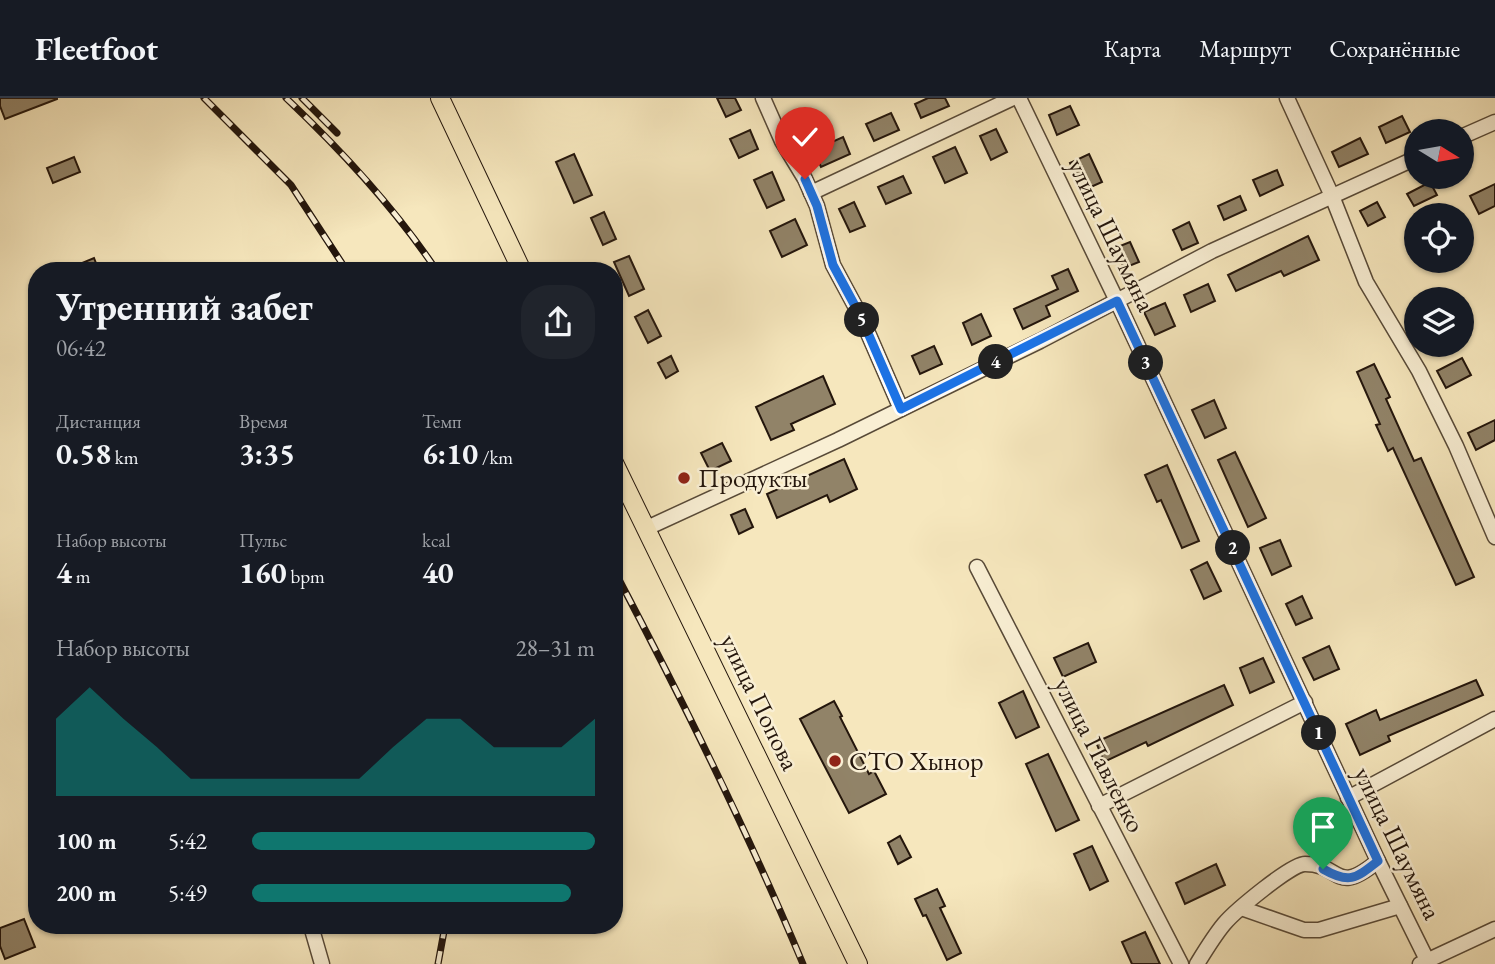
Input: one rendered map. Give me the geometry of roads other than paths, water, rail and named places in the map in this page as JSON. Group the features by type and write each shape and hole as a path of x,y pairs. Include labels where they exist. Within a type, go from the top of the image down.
{"main road":[{"path":"440,98 518,262"},
{"name":"улица Попова","path":"623,481 858,964"}],"street":[{"path":"763,98 782,141 811,193 833,265 861,317 901,409"},
{"path":"811,193 1013,98"},
{"name":"улица Шаумяна","path":"1019,98 1117,301 1426,963"},
{"path":"1287,98 1332,196 1366,282 1419,371 1456,446 1495,537"},
{"path":"1474,131 1495,122"},
{"path":"647,528 901,409 1212,251 1404,163"},
{"name":"улица Павленко","path":"977,567 1181,964"},
{"path":"1099,806 1305,702"},
{"path":"1348,798 1495,719"},
{"path":"1197,964 1223,925 1293,867 1306,864 1339,878 1359,876 1378,861"},
{"path":"1241,908 1304,930 1319,930 1400,906"},
{"path":"1426,963 1495,929"},
{"path":"313,934 322,964"}],"railway":[{"path":"204,98 291,185 341,262"},
{"path":"286,98 366,180 430,262"},
{"path":"302,98 337,133"},
{"path":"623,587 713,765 803,964"},
{"path":"438,964 444,934"}],"place":[{"name":"Продукты","path":"684,478"},
{"name":"СТО Хынор","path":"835,761"}]}
